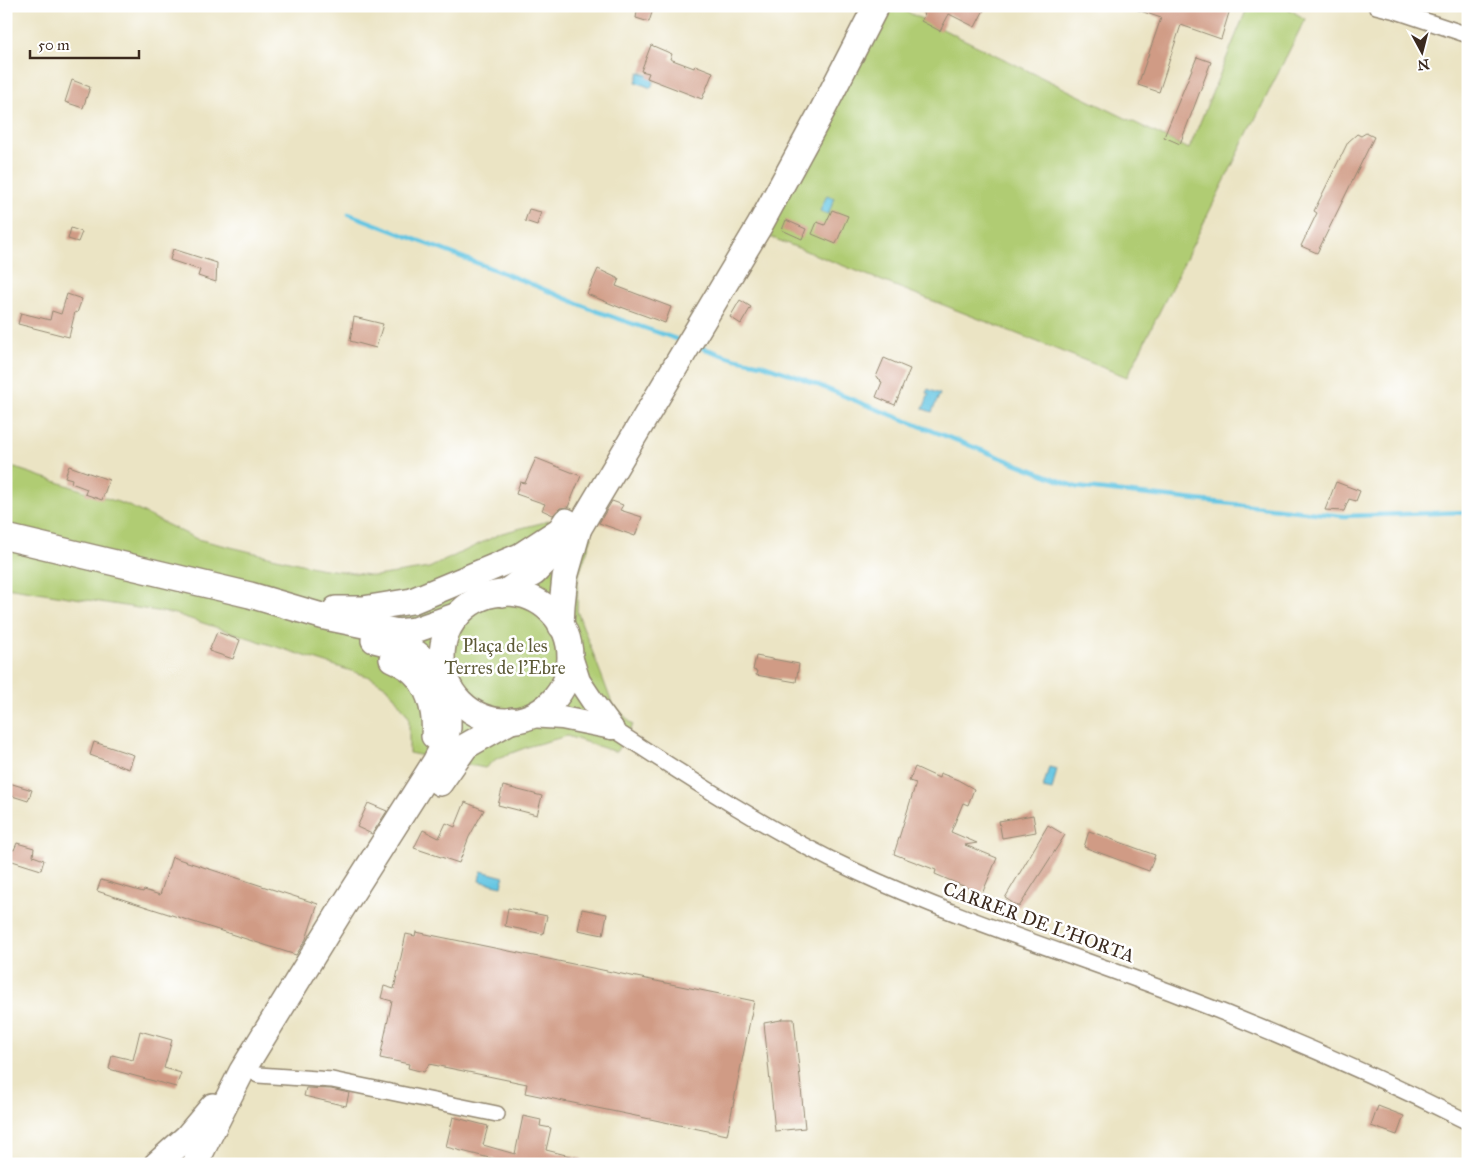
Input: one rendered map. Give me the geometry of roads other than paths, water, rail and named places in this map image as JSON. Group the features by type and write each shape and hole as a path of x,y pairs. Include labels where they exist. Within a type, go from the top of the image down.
{"main road":[{"path":"503,594 534,573 579,528 760,225 876,6"},
{"path":"250,595 342,610 363,609 412,601 520,556 560,530 610,452 639,427"},
{"path":"561,626 565,577 579,528"},
{"path":"6,537 250,595 325,617 398,632 414,630 458,615"},
{"path":"6,554 350,637 385,642 401,647 416,654 448,682 461,703 476,713 493,719 520,718"},
{"path":"195,1164 250,1073 341,910 436,762 444,746 448,728 448,682 442,655 447,634 458,615 478,600 495,594 517,595 537,602 553,614 567,639 570,653 568,670 566,679 557,695 545,707 466,746 459,755 250,1073 212,1164"},
{"path":"350,637 364,647 384,654 400,663 418,676 432,706 435,723 432,750 409,802"},
{"path":"158,1164 250,1073"}],"street":[{"path":"1376,6 1468,35"},
{"path":"570,653 579,681 612,728"},
{"path":"520,718 562,718 612,728"},
{"name":"CARRER DE L'HORTA","path":"612,728 684,775 764,823 851,870 952,912 1235,1017 1352,1067 1468,1122"},
{"path":"250,1073 332,1080 497,1114"}],"water":[{"path":"639,72 648,75 654,80 651,88 636,82"},
{"path":"827,195 835,198 828,214 820,211"},
{"path":"928,389 940,394 932,412 923,409 929,394 926,393"},
{"path":"1049,767 1057,769 1052,790 1043,788"},
{"path":"481,871 504,877 502,886 479,881"}],"waterway":[{"path":"349,214 524,281 596,311 682,341"},
{"path":"697,346 732,358 761,364 801,378 1076,487 1344,516 1468,512"}],"park label":[{"name":"Plaça de les Terres de l'Ebre","path":"505,656"}]}
